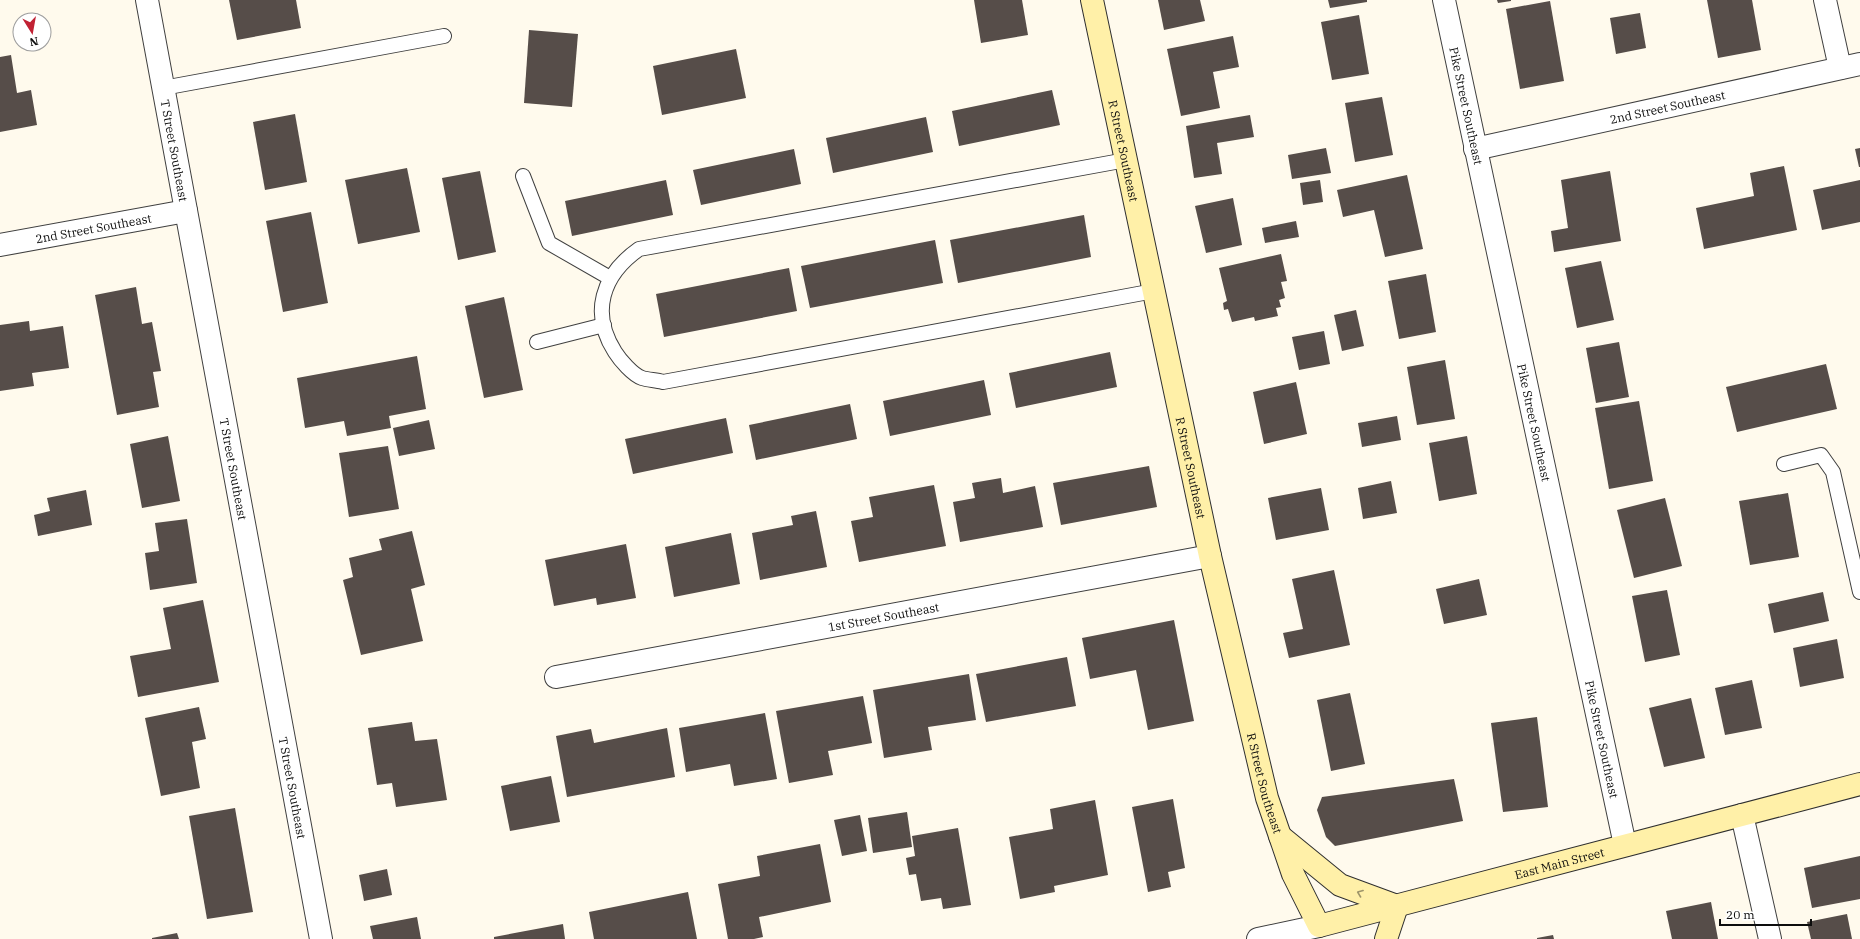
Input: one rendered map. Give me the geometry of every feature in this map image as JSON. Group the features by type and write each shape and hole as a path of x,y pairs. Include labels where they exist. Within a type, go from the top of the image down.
{"main road":[{"name":"R Street Southeast","path":"1092,0 1210,556 1267,798 1294,874 1319,926"},
{"name":"East Main Street","path":"1319,926 1860,784"},
{"path":"1280,836 1340,885 1397,906 1386,939"}],"street":[{"name":"T Street Southeast","path":"147,0 320,939"},
{"name":"Pike Street Southeast","path":"1444,0 1625,845"},
{"path":"1826,0 1850,66"},
{"name":"2nd Street Southeast","path":"1475,149 1850,66"},
{"name":"2nd Street Southeast","path":"0,245 186,211"},
{"name":"1st Street Southeast","path":"556,676 1210,556"},
{"path":"1742,815 1770,939"},
{"name":"East Main Street","path":"1258,939 1319,926"}],"lane":[{"path":"163,88 444,36"},
{"path":"1126,160 639,249 624,259 610,278 600,310 608,341 620,360 641,378 663,382 1154,291"},
{"path":"523,176 549,243 610,278"},
{"path":"537,342 604,325"},
{"path":"1784,464 1822,455 1832,472 1860,592"}],"building":[{"path":"229,0 296,0 301,28 237,40"},
{"path":"974,0 1022,0 1028,35 981,43"},
{"path":"1158,0 1200,0 1205,21 1164,30"},
{"path":"1328,0 1367,0 1367,2 1330,8"},
{"path":"1497,0 1511,0 1511,1 1498,3"},
{"path":"1707,0 1752,0 1761,50 1718,58"},
{"path":"1550,1 1564,81 1520,89 1506,9"},
{"path":"1640,13 1646,48 1616,54 1610,18"},
{"path":"1359,15 1369,74 1332,80 1321,22"},
{"path":"529,30 578,34 572,107 524,103"},
{"path":"1233,36 1239,67 1213,72 1220,108 1181,116 1167,49"},
{"path":"736,49 746,98 662,115 653,66"},
{"path":"11,55 17,93 31,90 37,125 0,132 0,57"},
{"path":"1052,90 1060,125 959,146 952,111"},
{"path":"1382,97 1393,155 1355,162 1345,103"},
{"path":"295,114 307,182 265,190 253,122"},
{"path":"1250,115 1254,137 1217,143 1222,174 1194,178 1186,126"},
{"path":"926,117 933,152 833,173 826,138"},
{"path":"1326,148 1331,173 1292,179 1288,155"},
{"path":"1860,148 1860,167 1859,167 1855,149"},
{"path":"794,149 801,184 701,205 693,170"},
{"path":"1784,166 1797,230 1704,249 1696,208 1754,196 1750,173"},
{"path":"407,168 420,232 358,244 345,180"},
{"path":"480,171 496,252 458,260 442,178"},
{"path":"1610,171 1621,241 1554,252 1551,231 1568,228 1561,180"},
{"path":"1407,175 1423,249 1385,257 1374,210 1343,217 1337,190"},
{"path":"666,180 673,215 572,236 565,201"},
{"path":"1320,180 1323,202 1303,205 1300,183"},
{"path":"1860,180 1860,222 1822,230 1813,190"},
{"path":"1233,198 1242,245 1206,253 1195,206"},
{"path":"311,212 328,303 283,312 266,221"},
{"path":"1084,215 1091,257 958,283 950,240"},
{"path":"1296,221 1299,237 1265,243 1262,228"},
{"path":"935,240 943,283 810,308 801,266"},
{"path":"1281,254 1287,281 1281,282 1285,298 1279,300 1281,307 1276,308 1278,316 1255,321 1254,317 1232,322 1228,309 1224,310 1223,303 1227,301 1219,268"},
{"path":"1601,261 1614,320 1577,328 1565,268"},
{"path":"789,268 797,311 664,337 656,294"},
{"path":"1426,274 1436,332 1399,339 1388,281"},
{"path":"136,287 142,324 152,322 161,371 153,372 159,407 117,415 95,295"},
{"path":"504,297 523,390 484,398 465,306"},
{"path":"1356,310 1364,346 1342,351 1334,315"},
{"path":"29,321 30,331 63,326 69,368 32,373 34,386 0,391 0,325"},
{"path":"1324,331 1330,364 1299,370 1292,337"},
{"path":"1619,342 1629,397 1596,403 1586,348"},
{"path":"1110,352 1117,387 1016,408 1009,373"},
{"path":"417,356 426,409 389,416 391,428 347,436 344,421 305,428 297,378"},
{"path":"1445,360 1455,419 1417,425 1407,367"},
{"path":"1826,364 1837,409 1737,432 1726,387"},
{"path":"984,380 991,415 890,436 883,401"},
{"path":"1296,382 1307,434 1264,444 1253,392"},
{"path":"1639,401 1653,481 1609,489 1595,408"},
{"path":"850,404 857,439 756,460 749,425"},
{"path":"1397,416 1401,440 1362,447 1358,423"},
{"path":"726,418 733,453 633,474 625,439"},
{"path":"429,420 435,449 399,456 393,428"},
{"path":"168,436 180,501 142,508 130,444"},
{"path":"1467,436 1477,494 1439,501 1429,443"},
{"path":"388,446 399,509 349,517 339,453"},
{"path":"1149,466 1157,507 1061,525 1053,483"},
{"path":"1001,478 1003,493 1035,486 1043,527 960,542 953,502 975,498 972,483"},
{"path":"1391,481 1397,513 1363,519 1358,488"},
{"path":"934,485 946,546 859,562 851,521 873,517 869,497"},
{"path":"1321,488 1329,530 1276,540 1268,498"},
{"path":"86,490 92,525 38,536 34,515 50,511 47,498"},
{"path":"1788,493 1799,557 1750,565 1739,501"},
{"path":"1665,498 1682,566 1634,578 1617,510"},
{"path":"816,511 827,567 760,580 752,533 793,525 791,516"},
{"path":"187,519 197,583 150,590 145,553 159,551 155,523"},
{"path":"412,531 425,585 411,589 423,641 361,655 343,580 353,577 349,558 382,550 379,539"},
{"path":"731,533 740,584 674,597 665,547"},
{"path":"626,544 636,598 597,605 596,598 554,606 545,560"},
{"path":"1334,570 1350,645 1289,658 1283,633 1303,629 1292,579"},
{"path":"1479,579 1487,615 1444,624 1436,589"},
{"path":"1667,590 1680,655 1645,662 1632,596"},
{"path":"1823,592 1829,621 1774,633 1768,604"},
{"path":"203,600 219,682 138,697 130,656 171,649 163,608"},
{"path":"1174,620 1194,721 1148,730 1136,670 1090,679 1082,638"},
{"path":"1837,639 1844,678 1800,687 1793,648"},
{"path":"1067,657 1076,706 986,722 976,674"},
{"path":"969,674 976,720 928,727 932,750 884,758 873,690"},
{"path":"1752,680 1762,728 1725,735 1715,688"},
{"path":"1350,693 1365,764 1331,771 1317,700"},
{"path":"863,696 872,743 828,751 833,775 789,783 776,711"},
{"path":"1691,698 1705,758 1664,767 1649,708"},
{"path":"199,707 206,739 192,742 200,788 161,796 145,718"},
{"path":"765,713 777,779 734,786 730,764 686,772 679,728"},
{"path":"1537,717 1548,807 1503,812 1491,723"},
{"path":"412,722 415,741 437,739 447,800 396,807 392,783 377,785 368,728"},
{"path":"667,728 675,777 567,797 556,736 591,729 594,743"},
{"path":"551,776 560,822 510,831 501,786"},
{"path":"1454,779 1463,821 1335,846 1326,837 1317,810 1322,797"},
{"path":"1173,799 1185,868 1168,872 1171,887 1148,892 1132,807"},
{"path":"1095,800 1108,875 1054,886 1055,892 1020,899 1009,837 1053,829 1050,809"},
{"path":"235,808 253,912 207,919 189,816"},
{"path":"907,812 912,847 873,853 868,818"},
{"path":"860,815 867,851 842,856 834,820"},
{"path":"958,828 971,905 943,909 941,898 921,901 916,874 909,875 906,858 915,856 912,836"},
{"path":"820,844 831,902 759,917 763,937 754,939 728,939 718,884 760,876 757,856"},
{"path":"1860,856 1860,899 1812,908 1804,868"},
{"path":"387,869 392,895 364,901 359,875"},
{"path":"688,892 697,939 594,939 589,912"},
{"path":"1711,902 1718,939 1672,939 1666,911"},
{"path":"1847,914 1852,939 1811,939 1807,922"},
{"path":"417,917 421,939 373,939 370,926"},
{"path":"563,924 565,939 494,939 494,937"},
{"path":"177,933 179,939 152,939 152,938"},
{"path":"1553,935 1554,939 1537,939 1537,938"}]}
